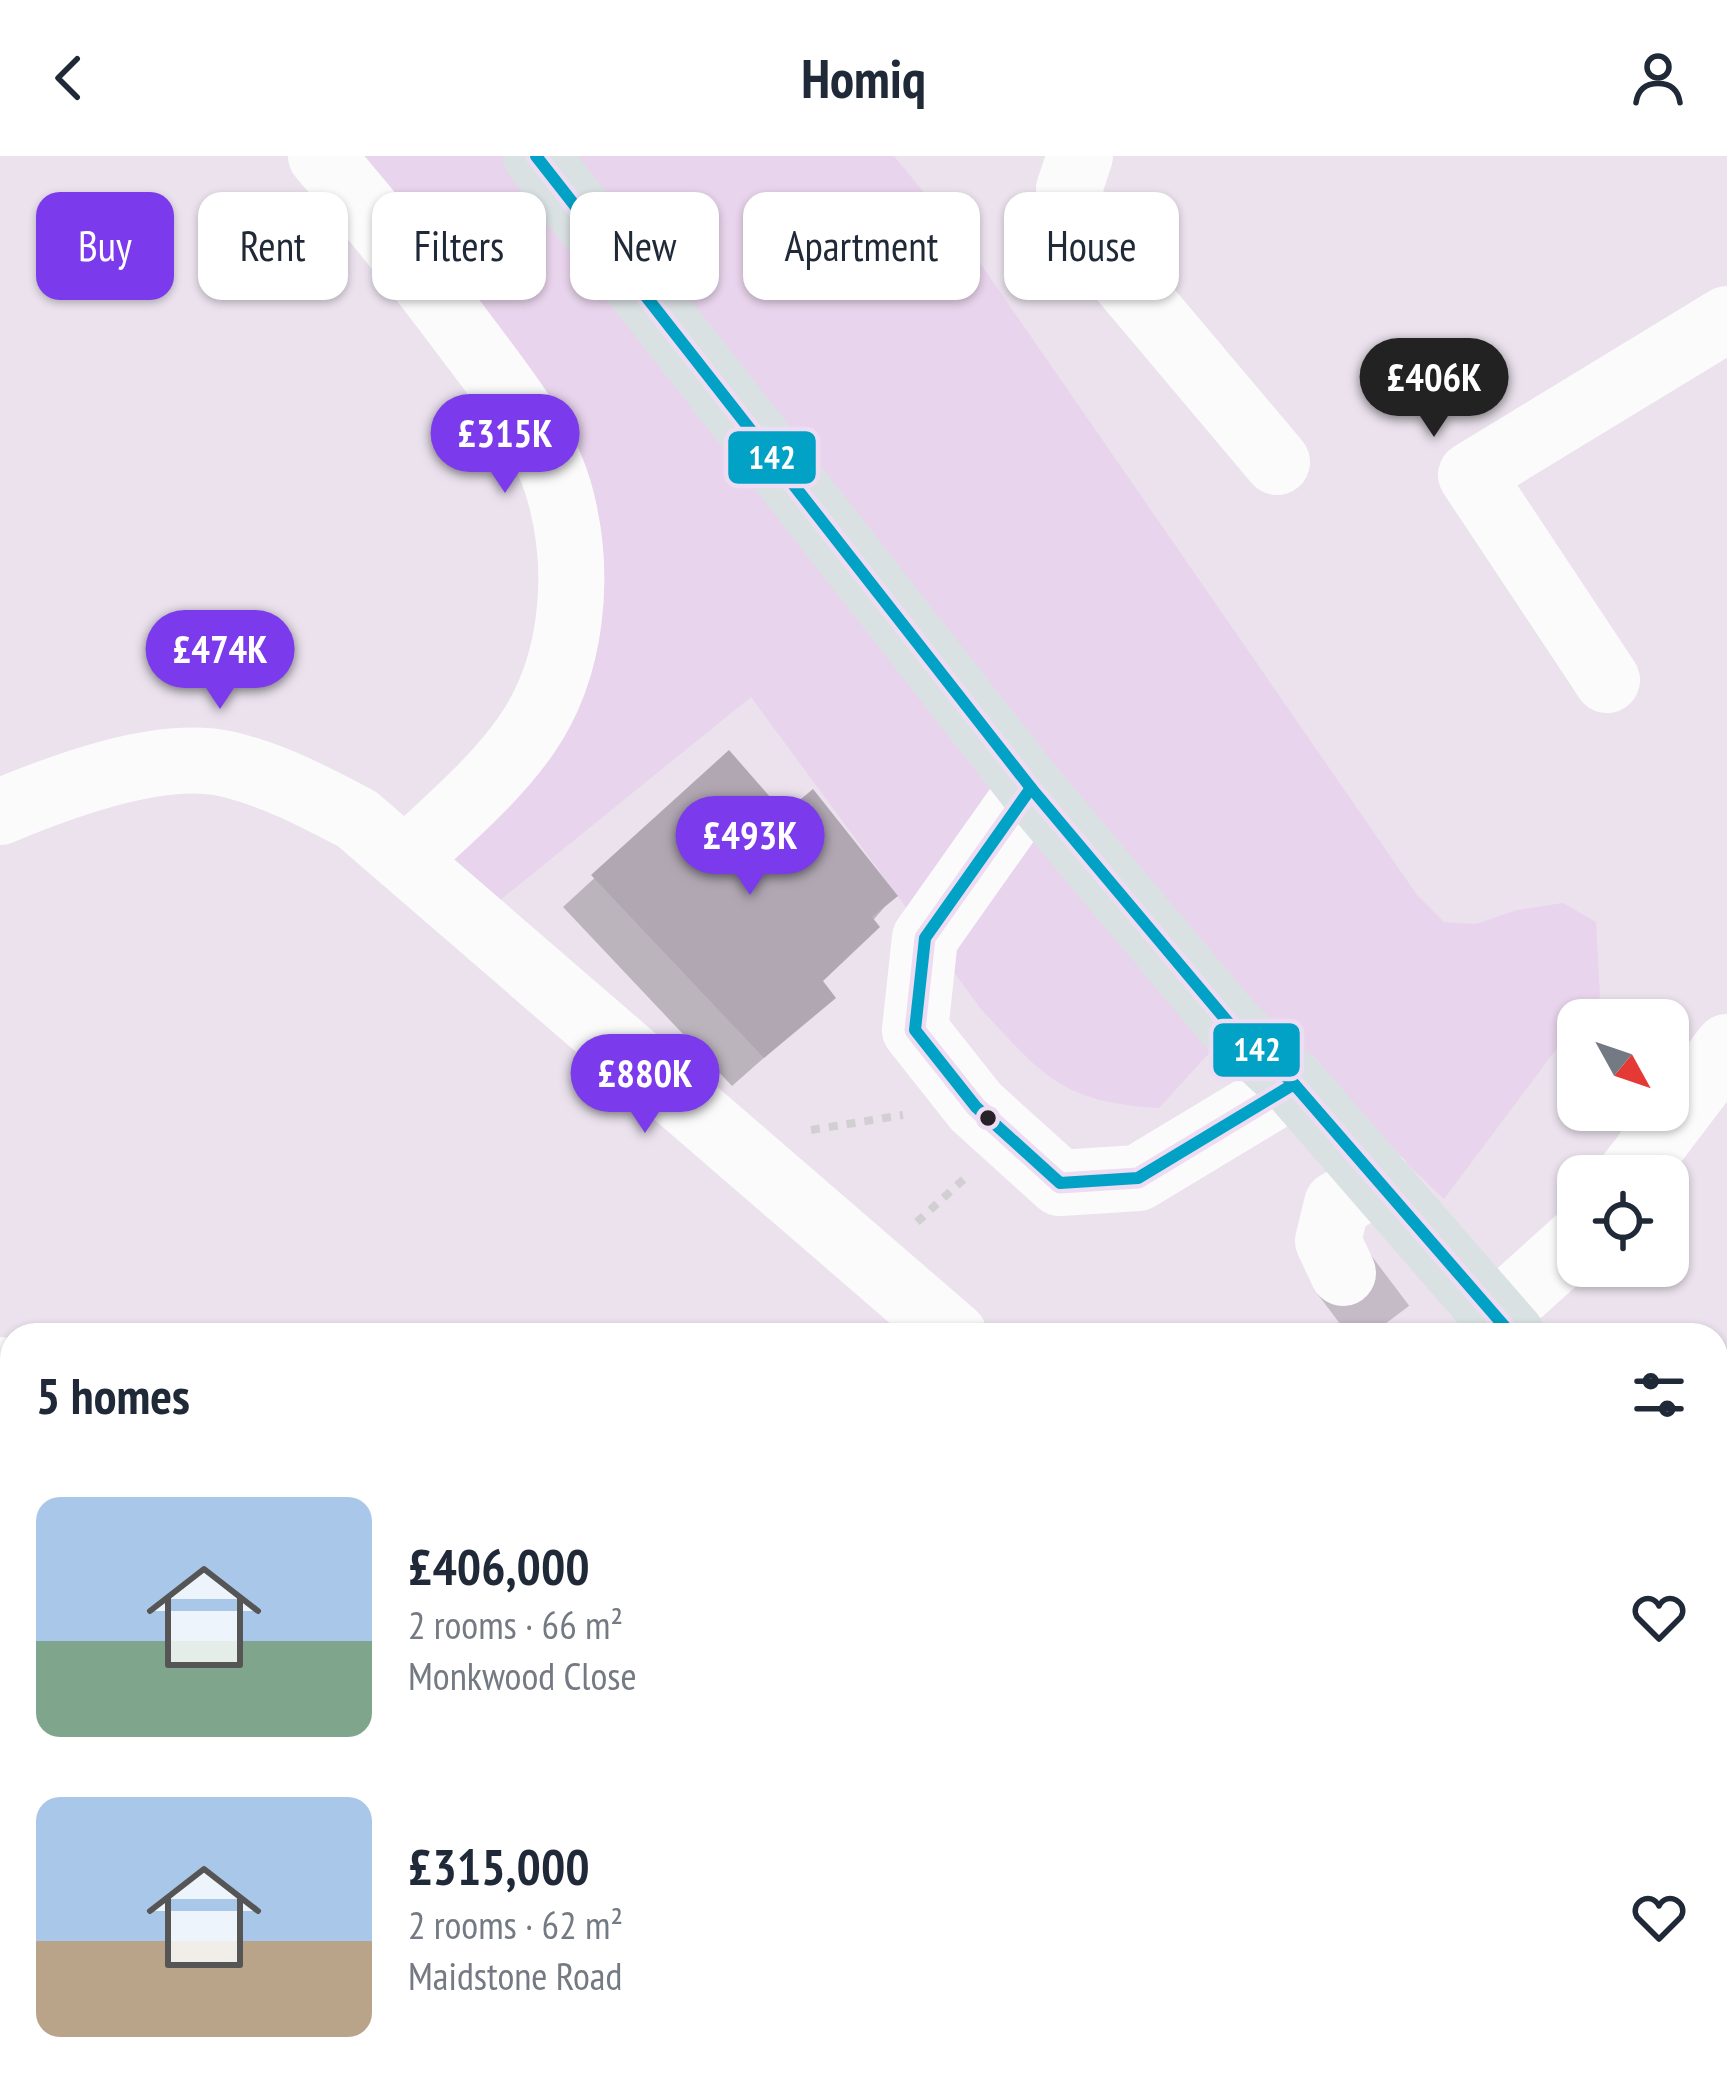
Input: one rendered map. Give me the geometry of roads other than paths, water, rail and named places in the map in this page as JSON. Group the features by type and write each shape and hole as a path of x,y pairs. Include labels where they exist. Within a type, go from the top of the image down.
{"main road":[{"path":"536,156 1030,788 1232,1027 1294,1084 1503,1323"}],"street":[{"path":"321,156 396,243 526,418 561,495 574,586 559,665 527,734 406,859"},
{"path":"1080,156 1069,189 1078,226 1277,462"},
{"path":"1607,680 1471,475 1727,319"},
{"path":"0,812 142,764 223,763 292,785 340,811 406,859 940,1323"},
{"path":"1030,788 925,938 915,1030 992,1123 1060,1183 1138,1178 1294,1084"},
{"path":"1645,1155 1727,1047"},
{"path":"1343,1273 1328,1241 1337,1204 1379,1181"},
{"path":"1505,1323 1557,1264"}],"tunnel":[{"path":"1343,1273 1381,1323"}]}
